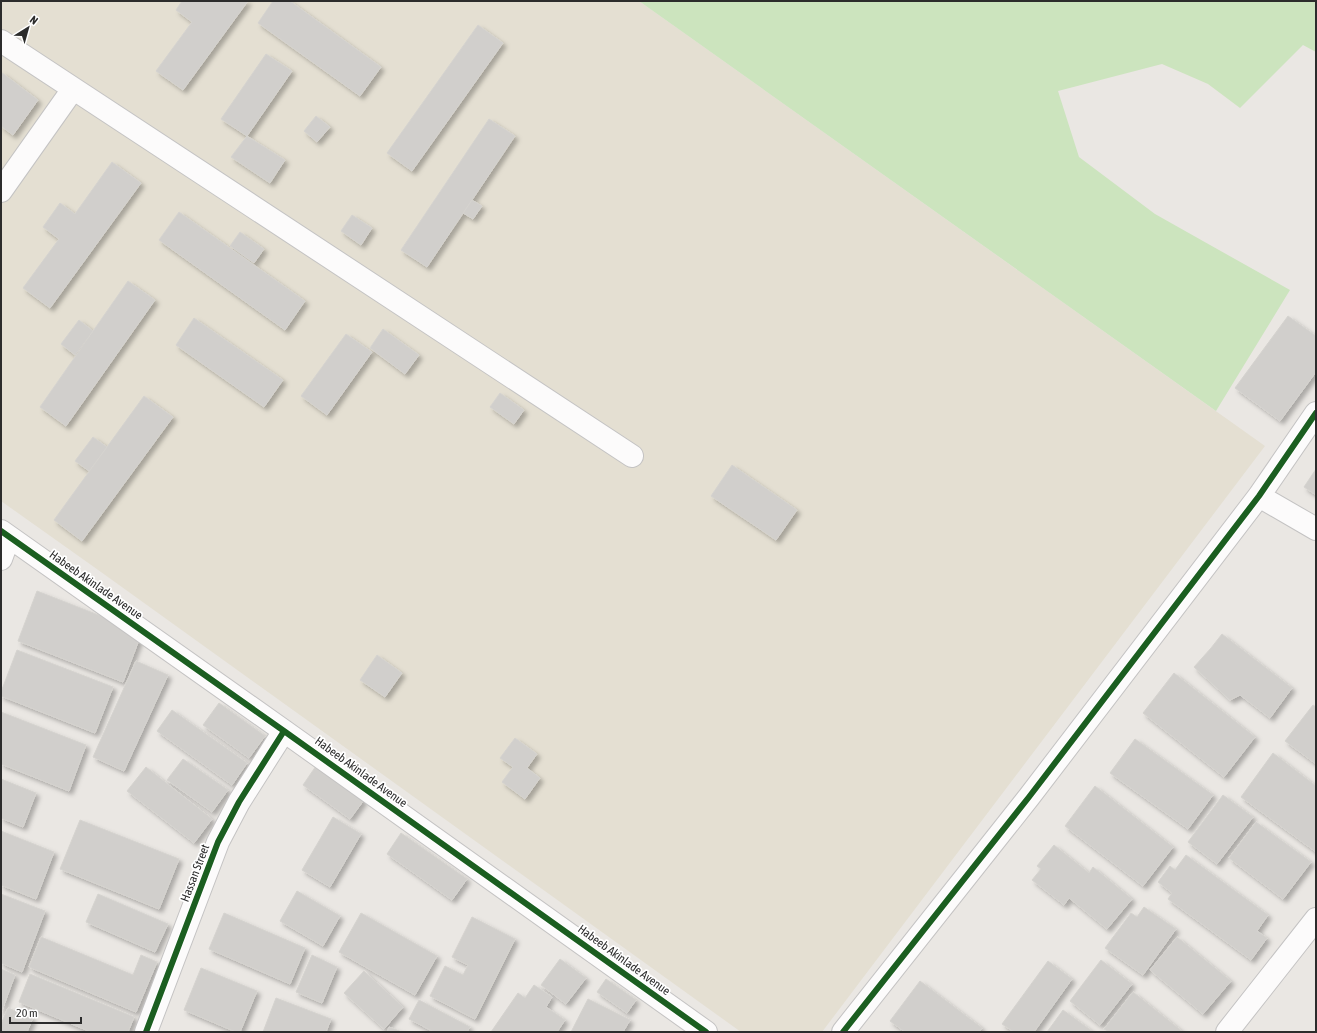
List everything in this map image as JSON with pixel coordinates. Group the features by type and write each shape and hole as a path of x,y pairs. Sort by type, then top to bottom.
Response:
{"street":[{"path":"1,40 73,89 632,456"},
{"path":"1,191 73,89"},
{"path":"843,1032 1030,797 1259,496 1316,413"},
{"path":"1259,496 1316,529"},
{"path":"1,559 5,534"},
{"name":"Habeeb Akinlade Avenue","path":"5,534 706,1032"},
{"name":"Hassan Street","path":"146,1032 218,842 239,802 284,731"},
{"path":"1227,1032 1316,919"}],"shaded area":[{"path":"1,1 639,1 1265,446 822,1032 741,1032 1,501"}],"green space":[{"path":"639,1 1316,1 1316,52 1303,45 1240,108 1208,84 1162,64 1058,91 1079,157 1155,214 1290,290 1216,411"}],"building":[{"path":"182,1 248,1 183,90 156,71 192,22 176,10"},
{"path":"273,1 290,1 381,67 360,96 258,23"},
{"path":"478,25 503,43 412,171 387,153"},
{"path":"266,54 292,71 247,136 221,119"},
{"path":"1,72 38,100 13,135 1,126"},
{"path":"316,116 330,127 317,142 304,131"},
{"path":"489,119 515,136 427,267 401,250"},
{"path":"247,136 285,160 270,183 231,157"},
{"path":"112,162 141,183 50,308 23,288 59,239 43,227 60,203 75,214"},
{"path":"472,200 482,206 473,219 463,213"},
{"path":"179,212 305,301 285,330 159,240"},
{"path":"352,215 372,228 361,245 341,231"},
{"path":"240,232 264,249 254,263 230,246"},
{"path":"128,281 155,300 66,426 40,407"},
{"path":"1288,316 1316,336 1316,372 1280,421 1235,388"},
{"path":"194,318 283,380 264,407 176,345"},
{"path":"79,320 93,331 75,355 61,344"},
{"path":"383,329 419,355 405,374 370,348"},
{"path":"346,334 372,352 327,415 301,396"},
{"path":"500,393 524,410 514,424 490,407"},
{"path":"144,396 173,417 82,541 54,520"},
{"path":"93,437 107,447 89,471 75,461"},
{"path":"732,465 797,510 776,540 711,496"},
{"path":"1316,469 1316,495 1304,487"},
{"path":"37,591 142,632 123,682 18,641"},
{"path":"1222,634 1292,688 1270,718 1240,695 1230,700 1194,667"},
{"path":"17,650 113,687 95,733 1,696 1,692"},
{"path":"377,655 402,673 385,697 360,680"},
{"path":"136,661 168,675 124,771 93,757"},
{"path":"1174,673 1255,737 1224,777 1143,713"},
{"path":"219,703 265,736 249,758 203,725"},
{"path":"1313,705 1316,707 1316,764 1285,741"},
{"path":"172,710 247,763 232,785 157,731"},
{"path":"1,712 86,745 69,791 1,764"},
{"path":"515,738 537,754 527,768 540,778 525,799 502,782 513,767 500,758"},
{"path":"1135,739 1213,795 1188,829 1110,773"},
{"path":"1273,753 1316,786 1316,852 1241,797"},
{"path":"183,759 228,790 212,812 167,780"},
{"path":"316,766 364,800 350,819 303,785"},
{"path":"146,767 212,819 194,843 127,791"},
{"path":"1,779 36,793 23,827 1,818"},
{"path":"1095,786 1173,847 1143,886 1065,826"},
{"path":"1223,795 1253,817 1217,864 1188,842"},
{"path":"333,817 361,834 330,887 302,870"},
{"path":"80,820 179,859 159,909 60,869"},
{"path":"1256,822 1311,862 1283,899 1229,858"},
{"path":"1,831 54,852 36,899 1,885"},
{"path":"401,833 467,879 452,900 387,854"},
{"path":"1054,845 1089,873 1093,867 1132,899 1107,929 1069,898 1064,905 1032,880 1041,869 1037,866"},
{"path":"1186,855 1268,915 1257,931 1267,938 1251,960 1168,899 1172,893 1158,882 1170,866 1175,870"},
{"path":"297,891 340,916 323,946 280,921"},
{"path":"1,894 45,911 22,972 1,963"},
{"path":"98,894 168,924 155,952 86,922"},
{"path":"1144,907 1176,929 1143,975 1105,948 1131,913 1137,917"},
{"path":"224,913 305,948 290,984 209,949"},
{"path":"361,913 437,956 415,995 339,952"},
{"path":"472,917 515,939 475,1019 430,996 445,966 463,975 468,965 452,957"},
{"path":"41,937 133,975 141,955 157,962 136,1012 29,967"},
{"path":"1177,937 1231,981 1203,1014 1150,970"},
{"path":"312,955 337,967 322,1003 296,992"},
{"path":"560,959 586,978 566,1004 541,985"},
{"path":"1101,960 1132,984 1100,1025 1070,1001"},
{"path":"1048,961 1072,979 1034,1032 1014,1032 1002,1024"},
{"path":"201,968 257,991 240,1032 236,1032 184,1010"},
{"path":"1,969 15,975 1,1013"},
{"path":"364,971 403,1007 384,1029 344,993"},
{"path":"30,974 134,1017 128,1032 91,1032 19,1002"},
{"path":"606,979 636,1000 627,1013 597,992"},
{"path":"920,981 982,1028 979,1032 905,1032 890,1021"},
{"path":"534,985 552,997 546,1007 565,1020 557,1032 491,1032 518,993 525,998"},
{"path":"1133,992 1183,1032 1109,1032 1104,1029"},
{"path":"276,998 331,1019 326,1032 263,1032"},
{"path":"588,999 630,1020 623,1032 571,1032"},
{"path":"419,1000 470,1027 467,1032 434,1032 409,1019"},
{"path":"8,1008 33,1018 27,1032 1,1032 1,1024"},
{"path":"1063,1010 1092,1031 1047,1032"},
{"path":"389,1027 402,1032 387,1032"}],"cycle path":[{"path":"843,1032 1029,797 1259,496 1316,413"},
{"path":"1,531 706,1032"},
{"path":"146,1032 218,842 239,802 284,731"}]}
